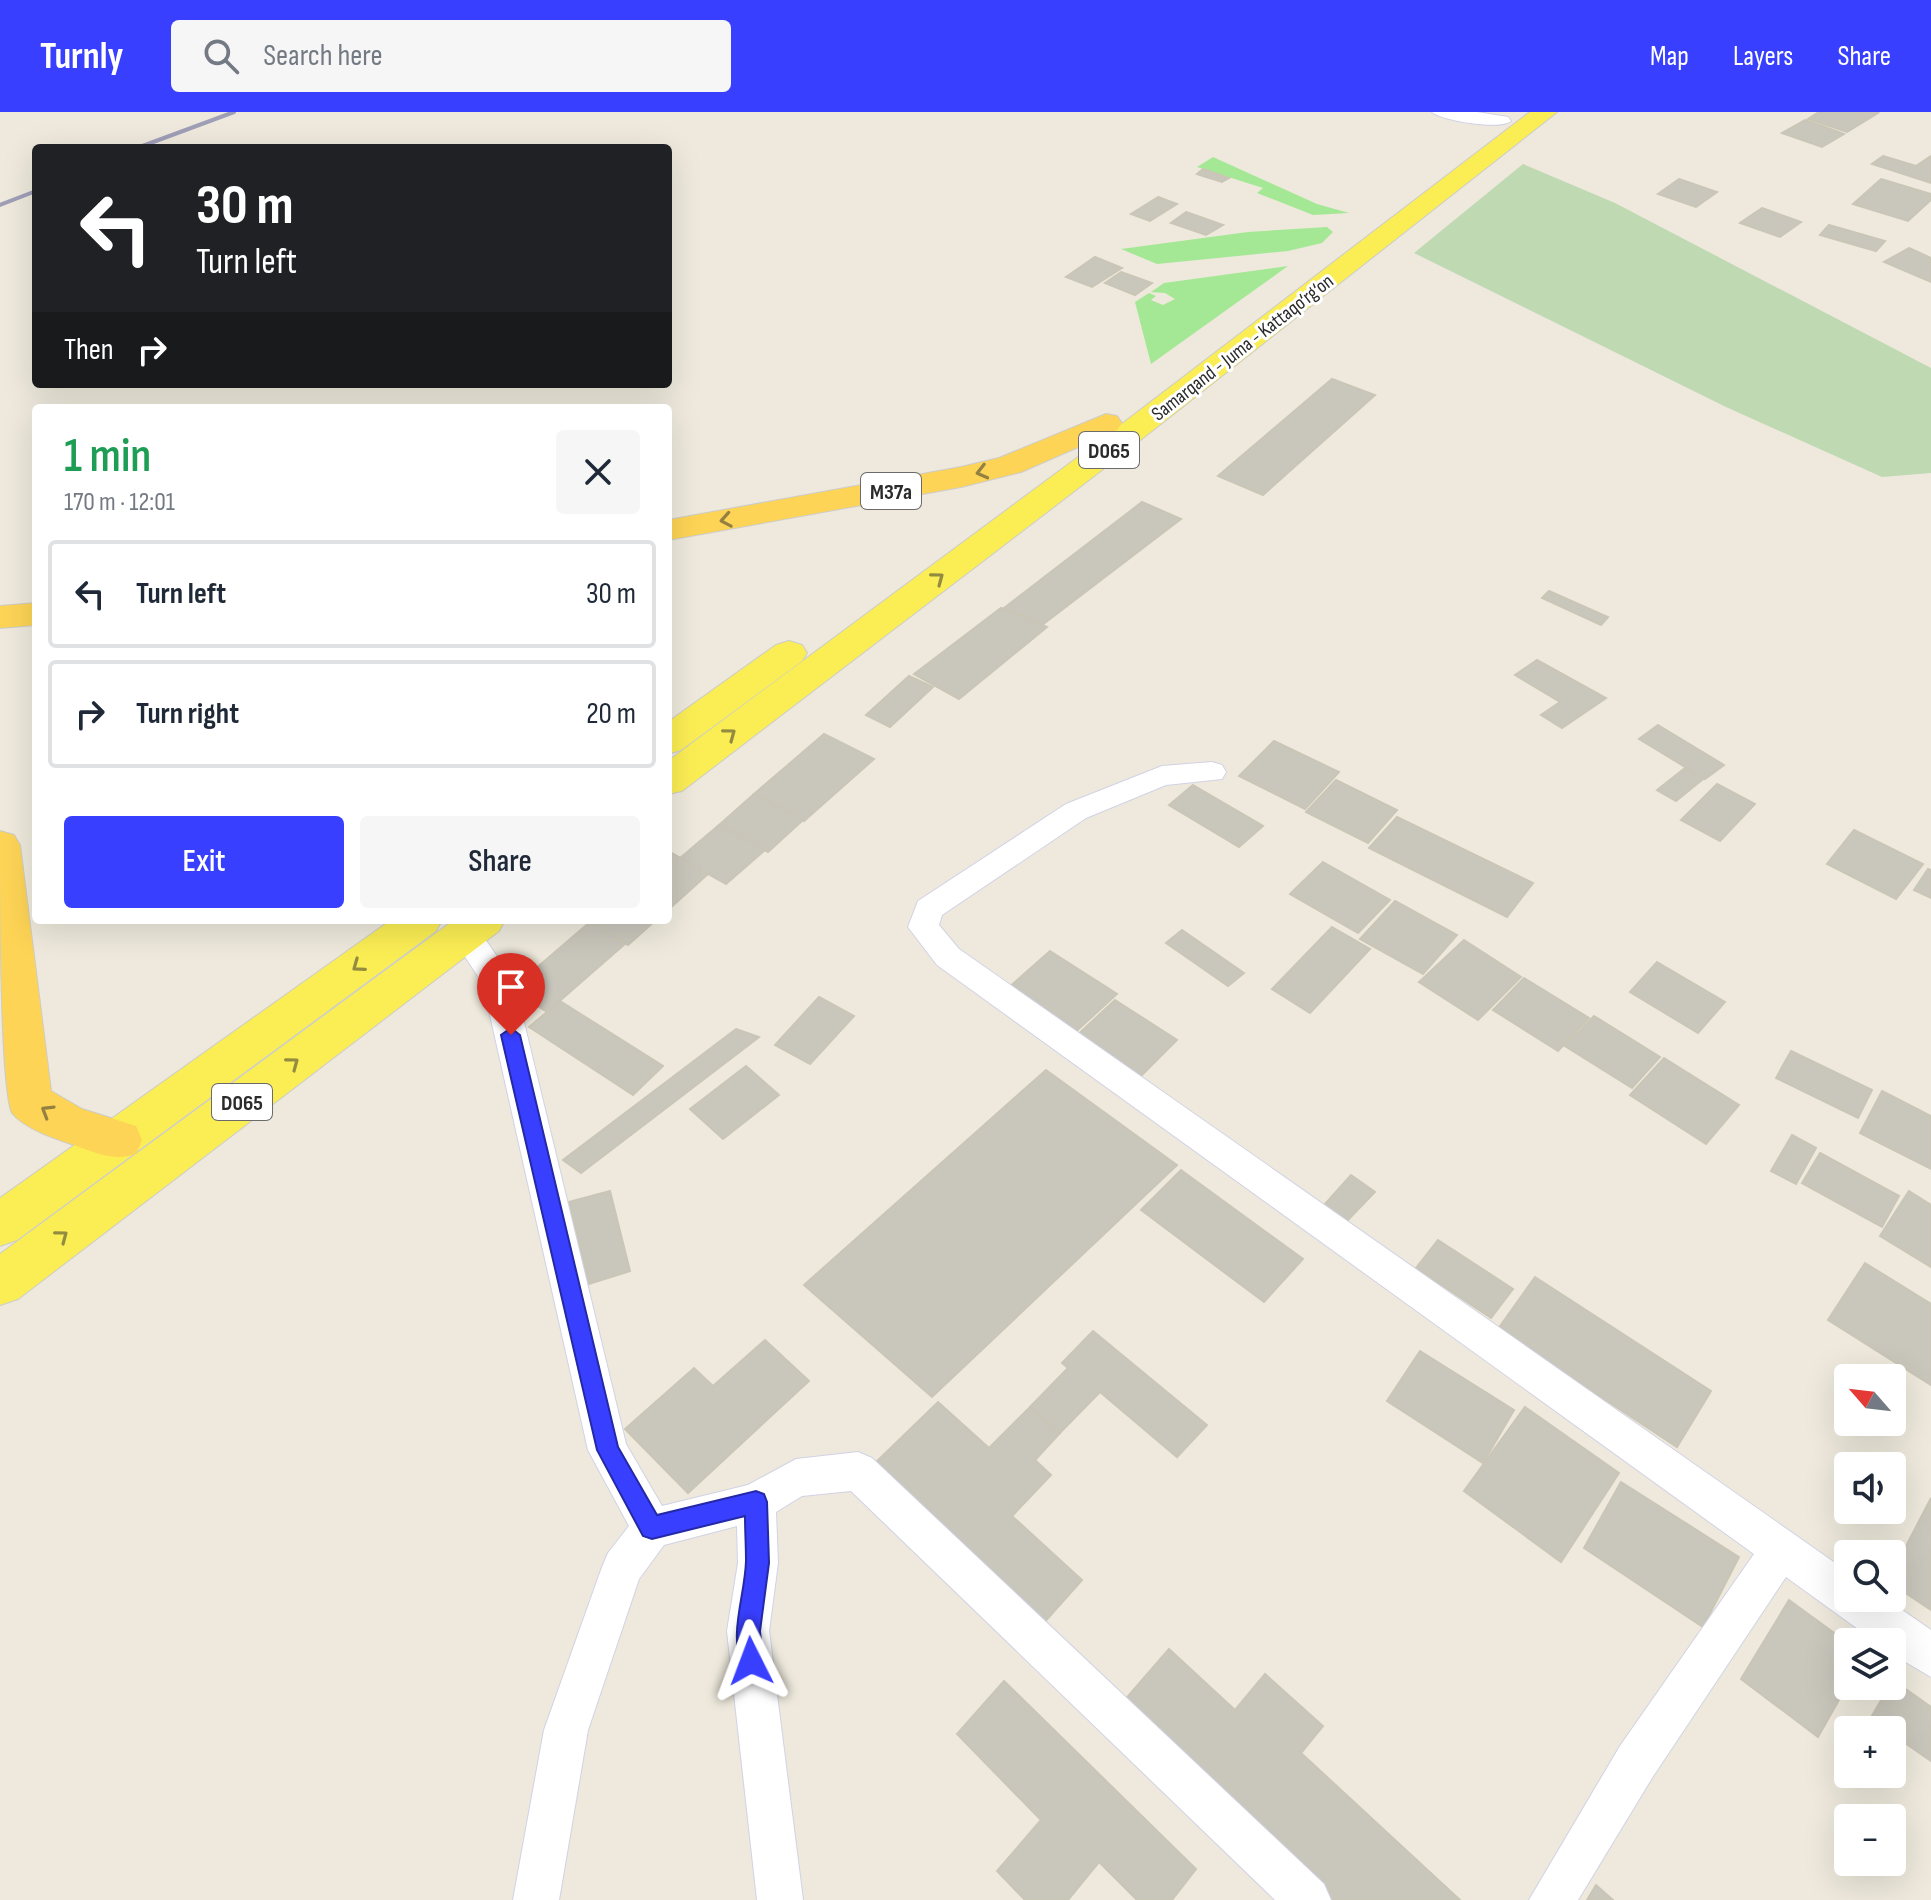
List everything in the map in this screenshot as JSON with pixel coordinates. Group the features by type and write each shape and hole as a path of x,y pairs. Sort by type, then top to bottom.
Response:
{"highway":[{"name":"M37a","path":"672,529 961,477 1010,465 1106,423"},
{"path":"0,617 32,614"},
{"path":"0,845 29,1101 68,1124 119,1140"}],"main road":[{"name":"Samarqand - Juma - Kattaqo‘rg‘on","path":"672,778 1129,435 1545,112"},
{"name":"Samarqand - Juma - Kattaqo‘rg‘on","path":"672,738 1106,423 1507,116"},
{"name":"D065","path":"0,1225 416,924"},
{"name":"D065","path":"0,1283 474,927"}],"street":[{"path":"1441,112 1507,116"},
{"path":"1212,772 1162,776 1076,811 929,909 923,927 948,957 1931,1656"},
{"path":"474,927 498,981 608,1450 652,1528"},
{"path":"536,1900 566,1730 622,1567 652,1528 756,1502 796,1478 858,1471 1308,1900"},
{"path":"756,1502 758,1563 748,1631 780,1900"},
{"path":"1552,1900 1636,1762 1780,1551"}],"green space":[{"path":"1213,157 1317,204 1349,213 1313,215 1257,193 1263,188 1197,167"},
{"path":"1523,164 1615,203 1931,368 1931,473 1882,477 1726,407 1414,253"},
{"path":"1327,227 1333,232 1322,243 1288,251 1157,264 1121,249 1248,232"},
{"path":"1288,266 1151,364 1135,302 1149,293 1156,296 1151,300 1163,305 1175,299 1165,293 1151,292 1164,283"}],"building":[{"path":"1819,112 1878,113 1847,132 1808,119"},
{"path":"1805,120 1844,134 1822,147 1782,133"},
{"path":"1883,156 1916,166 1931,156 1931,183 1872,164"},
{"path":"1203,169 1229,178 1222,182 1197,174"},
{"path":"1679,179 1717,192 1696,207 1658,194"},
{"path":"1881,179 1931,194 1931,200 1908,221 1853,204"},
{"path":"1158,197 1177,204 1150,221 1131,214"},
{"path":"1762,208 1801,222 1780,237 1740,223"},
{"path":"1186,212 1223,225 1206,235 1171,223"},
{"path":"1829,225 1885,241 1876,251 1820,235"},
{"path":"1909,248 1931,258 1931,282 1884,262"},
{"path":"1095,257 1122,268 1092,287 1066,277"},
{"path":"1121,272 1152,283 1135,295 1105,283"},
{"path":"1332,379 1375,395 1263,495 1218,476"},
{"path":"1142,502 1181,519 1042,625 1004,608"},
{"path":"1549,591 1608,617 1601,625 1542,598"},
{"path":"1001,608 1047,627 959,699 914,674"},
{"path":"1537,660 1606,698 1562,728 1541,715 1560,702 1515,675"},
{"path":"909,676 933,687 890,727 866,715"},
{"path":"1658,725 1724,765 1705,779 1639,739"},
{"path":"824,734 874,759 804,821 754,794"},
{"path":"1274,741 1339,772 1305,809 1239,776"},
{"path":"1685,768 1703,779 1676,801 1657,790"},
{"path":"1336,780 1397,810 1368,843 1306,812"},
{"path":"1717,784 1755,804 1720,841 1681,820"},
{"path":"1193,785 1263,826 1239,847 1169,805"},
{"path":"754,794 803,820 768,852 719,825"},
{"path":"1397,817 1533,883 1507,917 1369,848"},
{"path":"719,825 765,850 726,884 680,858"},
{"path":"1854,830 1923,864 1896,899 1827,864"},
{"path":"672,853 708,874 672,906"},
{"path":"1323,862 1390,900 1358,933 1290,894"},
{"path":"1928,869 1931,870 1931,898 1914,890"},
{"path":"1395,901 1457,935 1423,974 1360,939"},
{"path":"588,924 593,924 625,944 547,1012 512,989"},
{"path":"593,924 652,924 628,945"},
{"path":"1332,927 1370,949 1310,1013 1272,989"},
{"path":"1182,930 1244,973 1228,986 1166,943"},
{"path":"1464,940 1521,977 1478,1020 1419,982"},
{"path":"1050,951 1117,994 1072,1035 1006,990"},
{"path":"1657,962 1725,1002 1698,1033 1630,992"},
{"path":"1524,978 1589,1018 1558,1051 1493,1010"},
{"path":"819,997 854,1016 810,1064 775,1045"},
{"path":"1115,1000 1177,1040 1135,1082 1072,1040"},
{"path":"560,1001 663,1066 633,1095 529,1027"},
{"path":"1594,1016 1660,1057 1632,1088 1565,1046"},
{"path":"736,1029 759,1037 581,1173 563,1160"},
{"path":"1791,1051 1872,1090 1858,1118 1776,1078"},
{"path":"1664,1058 1739,1105 1706,1144 1630,1095"},
{"path":"746,1066 779,1095 723,1139 690,1109"},
{"path":"1046,1070 1177,1165 932,1397 804,1285"},
{"path":"1882,1091 1931,1116 1931,1169 1860,1133"},
{"path":"1792,1135 1816,1148 1796,1184 1771,1171"},
{"path":"1820,1153 1899,1196 1882,1227 1802,1183"},
{"path":"1181,1170 1303,1259 1264,1302 1141,1210"},
{"path":"1351,1175 1375,1192 1347,1221 1324,1205"},
{"path":"610,1191 630,1271 589,1284 569,1202"},
{"path":"1909,1191 1931,1205 1931,1267 1880,1236"},
{"path":"1438,1240 1513,1289 1491,1318 1416,1268"},
{"path":"1865,1263 1931,1304 1931,1385 1906,1369 1906,1364 1898,1364 1828,1320"},
{"path":"1535,1277 1711,1391 1677,1447 1498,1329"},
{"path":"1093,1331 1207,1425 1177,1457 1100,1392 1060,1433 1030,1407 1068,1368 1062,1363"},
{"path":"765,1340 809,1381 688,1493 625,1429 694,1368 713,1386"},
{"path":"1420,1351 1514,1410 1483,1463 1387,1401"},
{"path":"938,1402 989,1448 1030,1407 1060,1433 1035,1460 1051,1475 1012,1516 1082,1580 1041,1626 871,1467"},
{"path":"1525,1407 1619,1473 1561,1562 1464,1491"},
{"path":"1621,1482 1739,1557 1703,1627 1584,1548"},
{"path":"1931,1498 1931,1610 1906,1593 1906,1546"},
{"path":"1789,1600 1834,1633 1834,1700 1839,1700 1818,1737 1741,1679"},
{"path":"1169,1649 1235,1710 1265,1674 1323,1726 1301,1753 1460,1900 1328,1900 1123,1702"},
{"path":"1004,1681 1196,1869 1172,1900 1137,1900 1099,1862 1068,1900 1025,1900 997,1871 1041,1820 957,1734"},
{"path":"1906,1689 1931,1707 1931,1761 1906,1744 1906,1716 1872,1716 1881,1700 1906,1700"},
{"path":"1596,1885 1613,1900 1587,1900"}],"railway":[{"path":"148,144 234,112"},
{"path":"0,205 32,193"}],"route":[{"path":"511,1035 608,1450 652,1528 756,1502 758,1563 748,1631 751,1661"}]}
